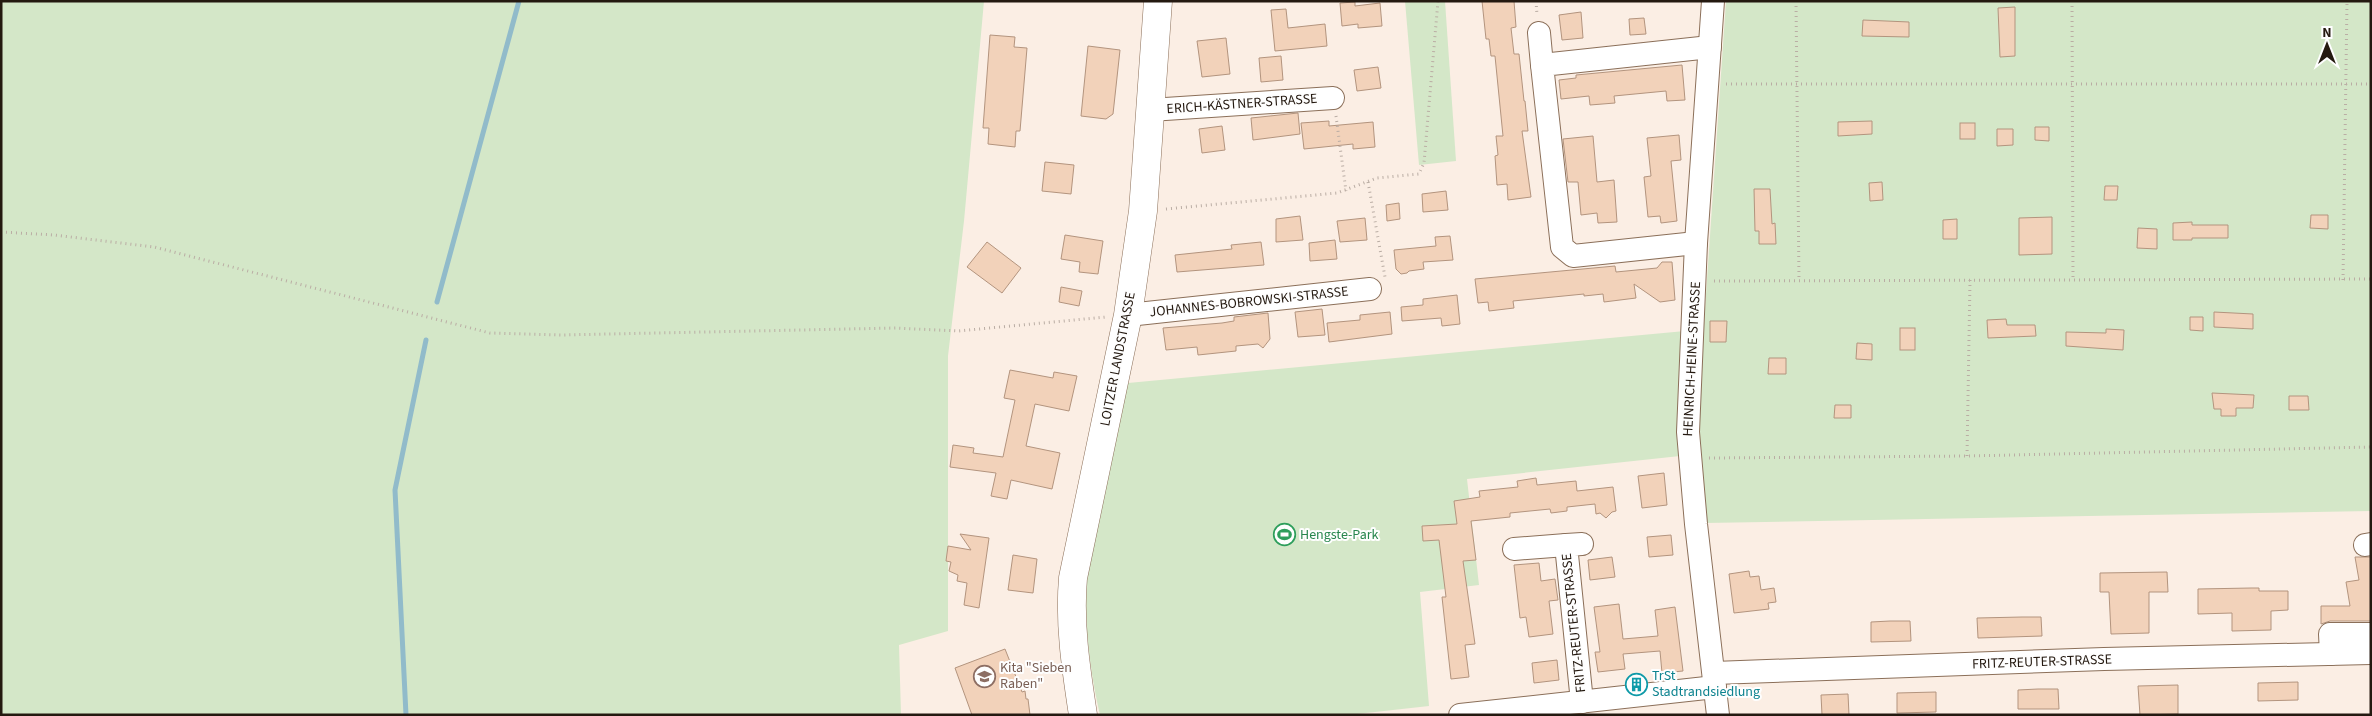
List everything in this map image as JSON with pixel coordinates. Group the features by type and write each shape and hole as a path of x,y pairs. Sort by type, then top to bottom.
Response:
{"main road":[{"name":"LOITZER LANDSTRASSE","path":"1083,715 1076,670 1073,627 1073,578 1128,315 1142,211 1158,1"}],"street":[{"name":"HEINRICH-HEINE-STRASSE","path":"1713,1 1696,243 1696,282 1688,432 1689,459 1718,715"},
{"path":"1539,33 1562,246 1573,256 1696,243"},
{"path":"1542,65 1710,47"},
{"name":"ERICH-KÄSTNER-STRASSE","path":"1150,110 1333,98"},
{"name":"JOHANNES-BOBROWSKI-STRASSE","path":"1128,315 1370,289"},
{"name":"FRITZ-REUTER-STRASSE","path":"1514,549 1574,545 1582,702"},
{"path":"2331,654 2330,634 2371,634"},
{"name":"FRITZ-REUTER-STRASSE","path":"1460,715 1582,702 1714,680 2104,660 2371,653"}],"path":[{"path":"1142,211 1337,194 1377,178 1420,174 1424,163 1438,1"},
{"path":"1796,1 1798,281"},
{"path":"2072,1 2072,280"},
{"path":"2343,280 2347,1"},
{"path":"1708,83 2371,84"},
{"path":"1333,98 1346,191"},
{"path":"1368,182 1386,282 1370,289"},
{"path":"1,232 154,247 490,333 562,335 896,328 958,331 1128,315"},
{"path":"1696,282 2371,279"},
{"path":"1967,456 1970,280"},
{"path":"1689,459 1967,456 2371,447"}],"green space":[{"path":"1,1 984,1 964,221 948,356 948,631 899,645 901,715 1,715"},
{"path":"1405,1 1445,1 1456,161 1419,165"},
{"path":"1726,1 2371,1 2371,511 1705,523 1700,455 1699,397"},
{"name":"Hengste-Park","path":"1685,331 1680,456 1467,479 1479,585 1420,592 1429,706 1348,715 1100,715 1088,639 1087,582 1092,540 1128,383"}],"building":[{"path":"1482,1 1514,1 1516,27 1511,28 1514,54 1519,54 1525,101 1528,131 1522,131 1531,197 1508,200 1507,184 1497,185 1495,156 1498,155 1496,136 1503,136 1495,56 1491,56 1489,39 1486,39"},
{"path":"1355,2 1355,6 1380,3 1382,26 1358,28 1358,24 1342,26 1340,3"},
{"path":"2015,7 2015,56 2000,57 1998,8"},
{"path":"1286,9 1288,28 1325,24 1327,46 1275,51 1271,10"},
{"path":"1581,12 1583,38 1562,40 1559,15"},
{"path":"1644,18 1646,34 1630,35 1629,19"},
{"path":"1863,20 1909,22 1909,37 1862,36"},
{"path":"990,35 1015,37 1014,47 1027,48 1020,131 1016,131 1015,147 988,144 989,128 983,128"},
{"path":"1226,38 1230,74 1202,77 1197,41"},
{"path":"1088,46 1120,50 1113,114 1106,119 1081,116"},
{"path":"1281,56 1283,80 1261,82 1259,58"},
{"path":"1682,65 1685,100 1667,101 1666,91 1614,96 1615,103 1590,105 1589,96 1561,99 1559,80 1576,78 1576,75"},
{"path":"1378,67 1381,88 1357,91 1354,70"},
{"path":"1298,113 1300,134 1253,140 1251,118"},
{"path":"1329,121 1329,126 1373,122 1375,147 1353,149 1353,144 1304,149 1301,123"},
{"path":"1872,121 1872,134 1838,136 1838,122"},
{"path":"1960,123 1975,123 1975,139 1960,139"},
{"path":"1222,126 1225,150 1202,153 1199,129"},
{"path":"2035,127 2049,127 2049,141 2035,140"},
{"path":"1997,129 2013,129 2013,145 1997,146"},
{"path":"1679,135 1681,160 1671,161 1677,221 1661,223 1660,216 1648,217 1644,177 1651,176 1647,138"},
{"path":"1593,136 1597,182 1614,180 1617,222 1598,223 1597,213 1581,215 1578,182 1568,182 1563,139"},
{"path":"1045,162 1074,165 1071,194 1042,191"},
{"path":"1882,182 1883,200 1870,201 1869,183"},
{"path":"2105,186 2118,186 2117,200 2104,200"},
{"path":"1754,189 1770,189 1772,224 1775,223 1776,244 1759,244 1759,231 1755,231"},
{"path":"1446,191 1448,210 1423,212 1422,194"},
{"path":"1399,203 1400,219 1387,221 1386,205"},
{"path":"2311,215 2328,215 2328,229 2310,228"},
{"path":"1300,216 1303,240 1276,242 1276,219"},
{"path":"2052,217 2052,254 2019,255 2019,218"},
{"path":"1365,218 1367,240 1340,242 1337,221"},
{"path":"1957,219 1957,239 1943,239 1943,220"},
{"path":"2192,222 2192,225 2228,225 2228,238 2173,240 2173,223"},
{"path":"2138,228 2157,229 2157,249 2137,248"},
{"path":"1065,235 1103,241 1098,274 1079,272 1080,262 1061,259"},
{"path":"1450,236 1453,260 1423,262 1424,269 1401,274 1396,269 1394,250 1436,246 1435,237"},
{"path":"1335,240 1337,259 1310,261 1309,243"},
{"path":"987,242 1021,268 1002,293 967,267"},
{"path":"1261,242 1264,265 1177,272 1175,255 1232,249 1231,245"},
{"path":"1662,262 1672,262 1675,300 1660,302 1634,284 1636,298 1604,302 1603,294 1584,296 1584,294 1513,301 1514,308 1489,311 1488,302 1478,303 1475,279 1615,266 1616,272 1657,268"},
{"path":"1061,287 1082,291 1079,306 1059,302"},
{"path":"1457,295 1460,324 1442,326 1441,318 1402,321 1401,307 1423,305 1423,299"},
{"path":"1322,309 1325,335 1298,337 1295,312"},
{"path":"1390,312 1392,334 1329,342 1327,323 1360,320 1360,315"},
{"path":"2214,312 2253,314 2253,329 2214,327"},
{"path":"1268,313 1270,339 1263,348 1258,344 1236,346 1236,351 1198,355 1197,347 1166,350 1163,328 1222,323 1234,321 1234,317"},
{"path":"2190,317 2203,317 2203,331 2190,330"},
{"path":"2006,319 2007,325 2035,325 2036,336 1988,338 1987,320"},
{"path":"1710,321 1727,321 1726,342 1710,342"},
{"path":"1900,328 1915,328 1915,350 1900,350"},
{"path":"2106,329 2124,330 2123,350 2066,346 2066,332 2106,333"},
{"path":"1857,343 1872,344 1872,360 1856,359"},
{"path":"1769,358 1786,358 1786,374 1768,374"},
{"path":"1010,370 1053,378 1054,372 1077,376 1069,411 1035,404 1026,446 1060,453 1052,489 1011,480 1007,499 991,496 996,473 950,467 953,445 974,448 973,453 1003,457 1015,400 1004,398"},
{"path":"2212,393 2254,395 2253,408 2236,408 2236,416 2221,416 2221,409 2214,409"},
{"path":"2289,396 2308,396 2309,410 2289,410"},
{"path":"1835,405 1851,405 1851,418 1834,418"},
{"path":"1664,473 1667,505 1642,508 1638,476"},
{"path":"1536,478 1537,485 1576,481 1577,491 1613,487 1616,511 1606,518 1600,513 1596,514 1595,504 1567,507 1567,511 1551,513 1550,509 1510,513 1510,517 1471,521 1476,560 1463,561 1475,644 1465,645 1469,677 1451,679 1442,597 1446,597 1439,540 1423,541 1422,526 1457,524 1454,501 1480,497 1479,491 1518,487 1517,481"},
{"path":"960,534 989,538 979,608 964,605 967,583 957,581 958,575 949,571 951,562 946,561 948,546 971,550"},
{"path":"1671,535 1673,555 1649,557 1647,537"},
{"path":"1013,555 1037,559 1033,593 1008,590"},
{"path":"1612,557 1615,577 1590,580 1588,560"},
{"path":"2355,557 2371,557 2371,621 2330,621 2321,624 2321,606 2350,606 2346,582 2359,580"},
{"path":"1539,563 1541,581 1555,579 1558,600 1549,601 1553,634 1529,637 1526,617 1520,618 1514,565"},
{"path":"1749,571 1750,577 1759,576 1761,590 1774,588 1776,602 1768,603 1769,609 1734,613 1729,574"},
{"path":"2167,572 2168,592 2149,592 2149,633 2111,634 2109,592 2100,592 2100,573"},
{"path":"2259,588 2259,591 2288,591 2288,610 2271,611 2271,630 2232,631 2232,613 2198,614 2198,589"},
{"path":"1619,604 1623,639 1658,636 1655,610 1675,607 1683,671 1662,673 1660,651 1623,654 1625,669 1598,672 1595,652 1600,652 1594,607"},
{"path":"2041,617 2042,636 1978,638 1977,618"},
{"path":"1910,621 1911,641 1871,642 1871,622"},
{"path":"1005,649 1022,692 1025,691 1030,715 972,715 955,668"},
{"path":"1557,660 1559,680 1534,683 1532,663"},
{"path":"2298,682 2298,700 2258,701 2258,683"},
{"path":"2178,685 2178,714 2140,715 2138,686"},
{"path":"2058,689 2059,709 2018,709 2018,690"},
{"path":"1936,692 1936,712 1897,713 1897,693"},
{"path":"1848,694 1849,715 1822,715 1821,695"}],"waterway":[{"path":"437,302 519,1"},
{"path":"406,715 395,490 426,340"}],"place":[{"name":"Hengste-Park","path":"1284,535"},
{"name":"Kita \"Sieben Raben\"","path":"984,676"},
{"name":"TrSt Stadtrandsiedlung","path":"1636,684"}]}
